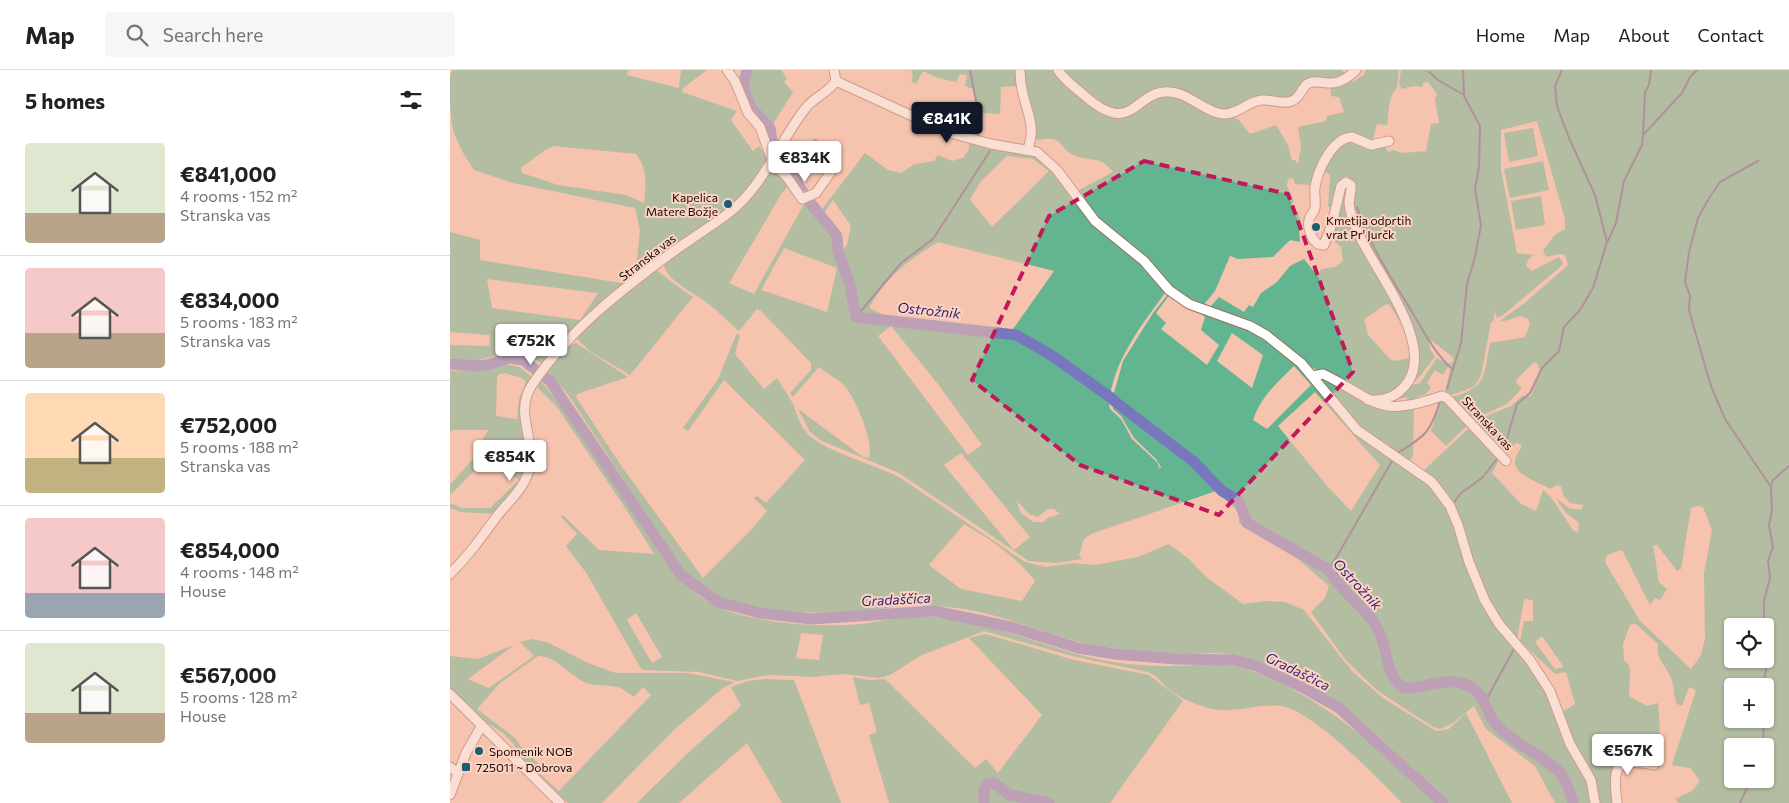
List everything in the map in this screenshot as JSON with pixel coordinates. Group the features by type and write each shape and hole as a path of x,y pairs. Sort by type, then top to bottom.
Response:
{"street":[{"path":"727,70 735,82 748,113 760,127 775,154 774,163 788,177 802,199 816,193 835,166"},
{"path":"834,70 836,81 947,132 991,144 1028,149 1046,159 1069,185 1095,221 1144,261 1169,290 1190,304 1250,326 1266,335 1301,363 1357,430 1432,482 1450,506 1484,601 1499,624 1530,660 1550,691 1570,744 1591,780 1595,803"},
{"path":"1020,70 1023,94 1030,114 1032,128 1032,138 1028,149"},
{"path":"1058,70 1097,107 1108,113 1119,114 1129,111 1153,95 1170,92 1212,111 1224,114 1233,112 1252,102 1262,100 1290,102 1298,98 1307,84 1339,82 1356,70"},
{"name":"Stranska vas","path":"450,574 472,553 522,486 527,476 532,450 524,419 524,403 532,385 549,362 584,325 610,302 672,252 730,212 750,191 806,107 832,87 836,81"},
{"path":"1368,400 1382,400 1396,394 1406,386 1413,375 1415,358 1408,327 1369,256 1355,226 1350,209 1351,185 1346,182 1341,186 1332,224 1324,245 1318,244 1312,237 1309,218 1315,208 1316,186 1320,170 1329,154 1341,142 1352,137 1370,146 1389,141"},
{"name":"Stranska vas","path":"1313,376 1323,374 1379,405 1413,406 1442,396 1506,461"},
{"path":"450,694 560,803"},
{"path":"450,795 458,773 482,725"},
{"path":"1616,803 1616,771 1619,766 1630,761 1654,765"},
{"path":"450,767 458,773"}],"highlighted area":[{"path":"1144,161 1288,194 1353,372 1219,515 1080,465 972,380 1049,216"}],"green space":[{"path":"453,70 628,70 627,75 679,88 681,70 707,70 683,88 682,92 737,111 731,120 753,151 759,146 768,159 742,196 732,206 728,202 725,204 728,209 691,235 543,364 526,354 510,352 475,361 460,362 450,357 450,345 489,346 490,335 450,332 450,232 480,240 480,260 621,283 636,269 640,230 635,208 513,183 474,170 462,151 453,131 450,107 450,75","holes":["553,146 636,154 643,166 646,184 644,203 626,195 558,185 522,173 521,168","487,279 598,293 580,320 492,308"]},
{"path":"743,70 781,70 787,78 784,82 793,92 773,124 775,147 773,150 754,122 744,101 741,91"},
{"path":"911,70 1342,70 1346,75 1340,80 1317,78 1291,100 1273,97 1222,116 1238,119 1250,134 1276,125 1288,145 1292,160 1295,160 1298,164 1301,147 1298,127 1326,121 1327,116 1344,112 1339,97 1331,96 1330,86 1348,78 1352,82 1364,75 1366,70 1399,70 1397,88 1390,100 1387,125 1377,124 1372,143 1348,134 1312,185 1295,184 1293,178 1288,179 1287,186 1294,202 1291,204 1295,212 1298,211 1302,228 1299,229 1300,242 1290,240 1273,257 1238,259 1230,256 1215,291 1202,307 1181,296 1105,229 1077,191 1113,172 1098,160 1072,155 1054,139 1038,140 1032,135 1019,86 1001,87 1000,114 979,113 973,89 965,86 967,75 960,74 956,82 938,78 923,71 916,84 911,81 913,75"},
{"path":"1401,70 1789,70 1789,803 1679,803 1675,799 1692,791 1700,781 1690,768 1672,765 1696,690 1689,687 1682,706 1677,704 1672,681 1660,659 1658,644 1636,624 1630,625 1623,644 1624,660 1629,665 1630,672 1629,696 1647,706 1658,703 1660,726 1658,747 1653,761 1618,764 1615,803 1598,803 1559,714 1575,704 1566,672 1555,674 1520,641 1524,621 1533,621 1533,600 1524,599 1517,640 1515,640 1487,602 1459,522 1422,472 1472,425 1499,460 1492,473 1521,504 1536,511 1543,490 1551,497 1573,530 1578,533 1579,523 1565,512 1556,498 1569,508 1581,510 1583,505 1570,503 1563,495 1561,486 1557,485 1550,489 1528,478 1516,466 1516,456 1522,445 1516,443 1512,448 1502,445 1495,435 1488,440 1474,421 1511,406 1522,396 1531,396 1540,372 1538,364 1534,362 1517,379 1516,383 1522,388 1507,404 1474,419 1470,419 1449,398 1470,390 1481,380 1490,343 1525,337 1530,324 1528,319 1521,316 1501,322 1501,320 1526,302 1568,265 1565,255 1559,254 1546,257 1543,250 1555,235 1565,229 1565,219 1537,121 1501,130 1501,170 1517,253 1534,255 1528,260 1526,266 1532,271 1559,257 1563,263 1502,316 1497,318 1494,311 1494,320 1491,322 1481,376 1473,387 1447,395 1445,392 1451,366 1449,365 1443,375 1435,370 1427,383 1431,387 1426,394 1417,397 1414,404 1408,405 1407,397 1393,400 1393,406 1380,404 1408,386 1420,383 1437,358 1446,363 1452,363 1454,358 1432,341 1429,342 1430,349 1435,357 1416,381 1411,381 1417,374 1417,356 1403,321 1360,233 1353,210 1353,184 1347,176 1342,178 1333,207 1328,207 1330,175 1323,170 1332,154 1348,139 1385,146 1388,152 1393,150 1403,153 1426,151 1431,124 1439,123 1435,100 1437,94 1428,82 1423,83 1423,87 1413,86 1402,89 1399,84","holes":["1703,507 1712,530 1704,573 1705,639 1701,655 1691,669 1640,621 1605,562 1607,555 1622,550 1650,605 1655,598 1660,600 1667,589 1659,582 1653,545 1657,545 1677,571 1681,569 1691,508","1542,636 1563,666 1563,667 1555,669 1535,642"]},
{"path":"1533,128 1538,156 1509,162 1504,133"},
{"path":"814,138 818,140 814,151 821,157 831,145 835,146 809,172 801,183 810,195 804,196 776,161 778,154 784,161 804,160"},
{"path":"969,141 1030,151 1047,163 1089,216 1135,256 1167,290 1130,344 1116,373 1109,404 1110,409 1121,419 1132,439 1157,462 1160,469 1161,467 1156,459 1134,438 1121,416 1113,409 1112,400 1123,361 1153,313 1170,292 1252,329 1300,365 1342,417 1427,480 1448,507 1467,562 1517,648 1541,682 1585,774 1593,803 1555,803 1535,766 1486,729 1474,706 1453,723 1440,729 1433,727 1378,691 1344,658 1311,612 1325,598 1329,586 1299,560 1239,523 1239,512 1216,491 1091,534 1084,539 1079,556 1082,559 1056,563 1029,561 899,473 820,440 810,432 798,409 863,457 869,458 869,443 864,423 847,389 819,367 793,397 790,393 811,370 811,363 761,311 757,309 739,331 710,305 682,287 665,270 664,264 717,225 772,166 790,184 782,193 729,283 754,294 804,204 814,199 822,209 865,153 888,170 901,173 915,164 934,161 938,155 952,161 963,158 969,149","holes":["1007,156 1033,159 1049,171 992,227 970,200 980,182","833,200 851,226 847,245 843,249 840,248 839,233 824,213","938,242 1054,271 1011,332 893,319 869,308 883,287 899,270","784,248 837,268 827,312 761,290","1170,294 1205,317 1201,330 1219,345 1207,365 1161,329 1166,323 1156,313","891,326 938,384 982,445 968,455 878,336","1232,333 1263,355 1252,388 1217,361","1294,366 1311,385 1267,429 1253,420 1270,390","1315,392 1380,465 1351,511 1328,487 1278,426","961,453 1030,537 1014,550 944,465","1017,501 1029,514 1038,517 1048,509 1054,509 1060,514 1047,518 1044,522 1033,522 1020,512"]},
{"path":"1543,161 1549,190 1510,198 1504,169"},
{"path":"1348,185 1348,206 1406,325 1402,325 1389,304 1385,305 1364,319 1368,335 1390,359 1394,361 1410,358 1413,373 1395,392 1370,399 1304,363 1272,338 1210,307 1219,297 1244,312 1249,305 1253,307 1261,293 1277,282 1290,266 1304,259 1316,274 1319,274 1321,269 1335,267 1343,261 1341,247 1335,242 1334,226 1342,190"},
{"path":"1541,196 1545,225 1516,230 1511,201"},
{"path":"656,270 693,297 630,375 591,352 577,339 614,302"},
{"path":"737,333 740,336 735,354 764,389 777,378 793,404 802,426 813,439 836,451 899,477 1025,562 1046,567 1073,563 1094,565 1138,557 1169,544 1189,559 1205,576 1243,604 1266,601 1285,602 1304,610 1352,671 1383,698 1436,731 1449,729 1466,713 1512,803 1448,803 1375,732 1348,711 1320,691 1290,674 1259,662 1221,653 1165,653 1093,645 966,609 915,605 857,612 785,611 750,606 711,594 683,571 569,396 547,370 569,346 576,343 628,377 577,394 576,397 622,467 703,578 753,528 767,511 754,498 757,496 766,503 805,460 724,380 688,431 683,428 718,379","holes":["964,524 1011,556 1035,581 1022,601 961,589 929,565"]},
{"path":"504,364 519,367 533,378 525,392 521,412 527,448 526,469 515,489 495,514 461,512 450,508 450,503 462,508 490,508 519,480 487,458 450,495 450,485 472,460 488,430 453,430 450,432 450,371 484,370","holes":["505,373 522,378 526,382 519,399 517,419 496,416 497,378 499,374"]},
{"path":"1320,378 1363,399 1414,407 1413,456 1408,462 1364,434"},
{"path":"540,380 558,402 675,574 705,600 725,610 763,619 825,625 861,624 923,616 994,628 1078,655 1113,662 1149,666 1220,664 1239,667 1277,681 1327,710 1373,745 1438,803 1402,803 1378,778 1327,732 1294,710 1281,706 1262,706 1233,710 1205,707 1179,696 1148,672 1072,656 984,631 922,655 890,675 878,678 843,674 814,677 768,675 737,681 699,672 642,670 587,574 566,546 577,534 561,517 563,515 599,550 654,554 557,407 536,386","holes":["636,613 662,657 652,663 627,620","801,633 823,635 819,660 796,658"]},
{"path":"1441,399 1444,399 1470,423 1446,446 1431,431"},
{"path":"986,634 1074,660 1149,675 1183,701 1110,803 889,803 869,735 877,732 869,703 860,705 853,677 868,680 885,679 975,768 986,759 998,773 1042,715 969,638"},
{"path":"533,639 549,643 588,663 616,673 688,673 734,682 723,688 675,729 602,803 568,803 523,759 513,743 503,733 486,722 450,688 450,656 478,659 514,645 468,679 489,688 534,656 520,642","holes":["538,656 544,656 555,661 577,678 587,683 620,688 634,697 643,687 651,695 559,791 539,773 538,763 521,747 515,738 477,709 500,683"]},
{"path":"766,679 794,680 841,803 782,803 747,743 679,803 637,803 690,751 741,706 731,687 748,681"}],"waterway":[{"name":"Ostrožnik","path":"747,70 743,86 751,108 770,128 773,148 805,195"},
{"path":"970,70 981,127"},
{"path":"1447,389 1461,343 1467,284 1475,257 1481,225 1475,189 1479,167 1480,126 1464,96 1463,70"},
{"path":"1505,445 1517,404 1530,393 1542,368 1559,351 1564,327 1580,310 1593,288 1607,242 1595,195 1569,138 1557,106 1555,86 1562,70"},
{"path":"1643,134 1645,92 1649,85 1651,70"},
{"path":"1608,241 1616,223 1624,181 1642,145 1643,135 1682,93 1690,77 1697,70"},
{"path":"1429,72 1438,80 1464,95"},
{"path":"856,317 901,263 933,239 990,151"},
{"path":"1758,161 1720,182 1709,198 1698,218 1689,252 1685,282 1690,296 1689,310 1711,386 1725,419 1771,487 1772,511 1769,525 1773,547 1768,561 1770,578 1764,601 1764,620 1771,641 1764,678"},
{"name":"Ostrožnik","path":"808,200 837,236 838,251 850,285 856,317 1016,335 1051,355 1110,397"},
{"path":"1357,207 1368,235 1382,261 1430,342 1451,368"},
{"name":"Gradaščica","path":"450,364 474,366 487,365 509,358 523,360 550,381 681,575 718,602 760,613 811,619 934,611 1011,627 1078,648 1115,654 1176,659 1234,660 1256,666 1302,687 1339,708 1443,803"},
{"name":"Ostrožnik","path":"1113,400 1194,462 1222,491 1239,501 1247,523 1329,570 1334,579 1374,622 1382,638 1393,676 1402,687 1413,688 1456,682 1478,692 1492,719 1503,731 1547,761 1562,775 1573,803"},
{"path":"1399,452 1416,442 1426,432 1434,419 1440,401"},
{"path":"1453,504 1460,494 1483,477 1496,460"},
{"path":"1329,570 1392,461"},
{"path":"1771,486 1773,480 1789,466"},
{"path":"1465,534 1469,548"},
{"path":"1485,702 1514,649"},
{"path":"1763,738 1764,728"},
{"path":"984,803 984,790 987,784 994,783 1010,795 1049,803"},
{"path":"1740,803 1747,788"}],"place":[{"name":"Kapelica Matere Božje","path":"728,204"},
{"name":"Kmetija odprtih vrat Pr' Jurčk","path":"1316,227"},
{"name":"Spomenik NOB","path":"479,751"},
{"name":"725011 ~ Dobrova","path":"466,767"}]}
